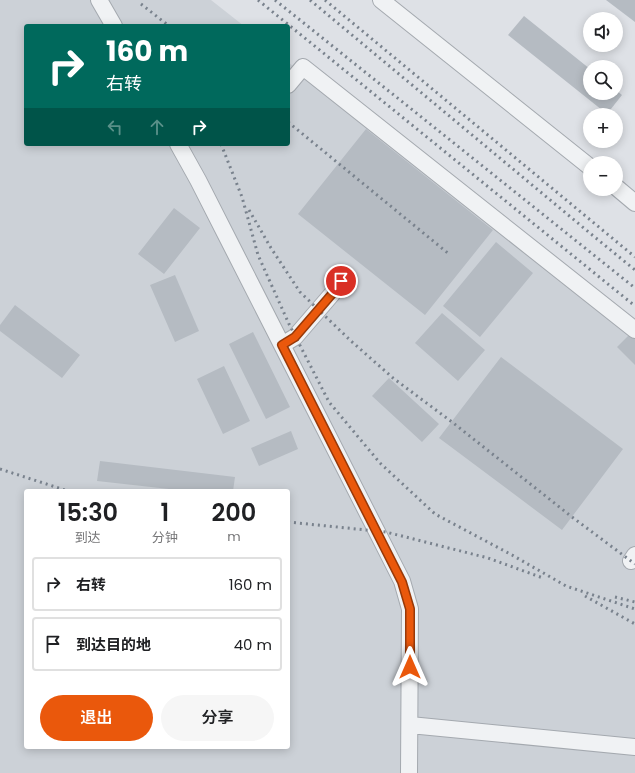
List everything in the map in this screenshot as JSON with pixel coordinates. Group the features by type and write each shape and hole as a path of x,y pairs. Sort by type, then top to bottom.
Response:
{"street":[{"path":"100,0 113,24"},
{"path":"381,0 583,161"},
{"path":"290,82 303,67 635,330"},
{"path":"179,146 198,180 402,582 410,609 410,773"},
{"path":"623,194 635,203"},
{"path":"282,345 295,337 332,294 341,281"},
{"path":"410,725 635,747"}],"shaded area":[{"path":"0,0 211,0 241,24 24,24 24,146 290,146 290,64 635,340 635,773 0,773"}],"building":[{"path":"606,0 635,0 635,22"},
{"path":"524,16 583,63 583,95 508,35"},
{"path":"589,100 618,100 612,108 599,108"},
{"path":"366,129 493,230 425,315 298,214"},
{"path":"174,208 200,228 164,274 138,254"},
{"path":"496,242 533,273 480,337 443,306"},
{"path":"175,275 199,331 175,342 150,285"},
{"path":"15,305 80,355 62,378 0,331 0,325"},
{"path":"442,313 485,350 458,381 415,343"},
{"path":"253,332 290,407 266,419 229,344"},
{"path":"631,333 635,337 635,365 617,347"},
{"path":"501,357 623,449 562,530 439,438"},
{"path":"224,366 250,421 223,434 197,379"},
{"path":"389,378 439,424 422,442 372,396"},
{"path":"291,431 298,449 259,466 251,448"},
{"path":"100,461 235,477 233,489 169,489 97,481"}],"railway":[{"path":"258,0 288,24"},
{"path":"275,0 635,288"},
{"path":"310,0 635,270"},
{"path":"325,0 635,257"},
{"path":"141,4 166,24"},
{"path":"290,26 635,306"},
{"path":"290,124 449,254"},
{"path":"222,146 242,197 258,255 289,324 329,402 380,463 435,514 566,586 635,609"},
{"path":"249,210 271,248 300,292 351,341 393,378 635,564"},
{"path":"0,469 62,489"},
{"path":"290,522 386,532 488,558 543,578"},
{"path":"585,596 635,624"},
{"path":"615,597 635,602"}],"route":[{"path":"341,281 332,294 295,337 282,345 402,582 410,609 410,667"}]}
